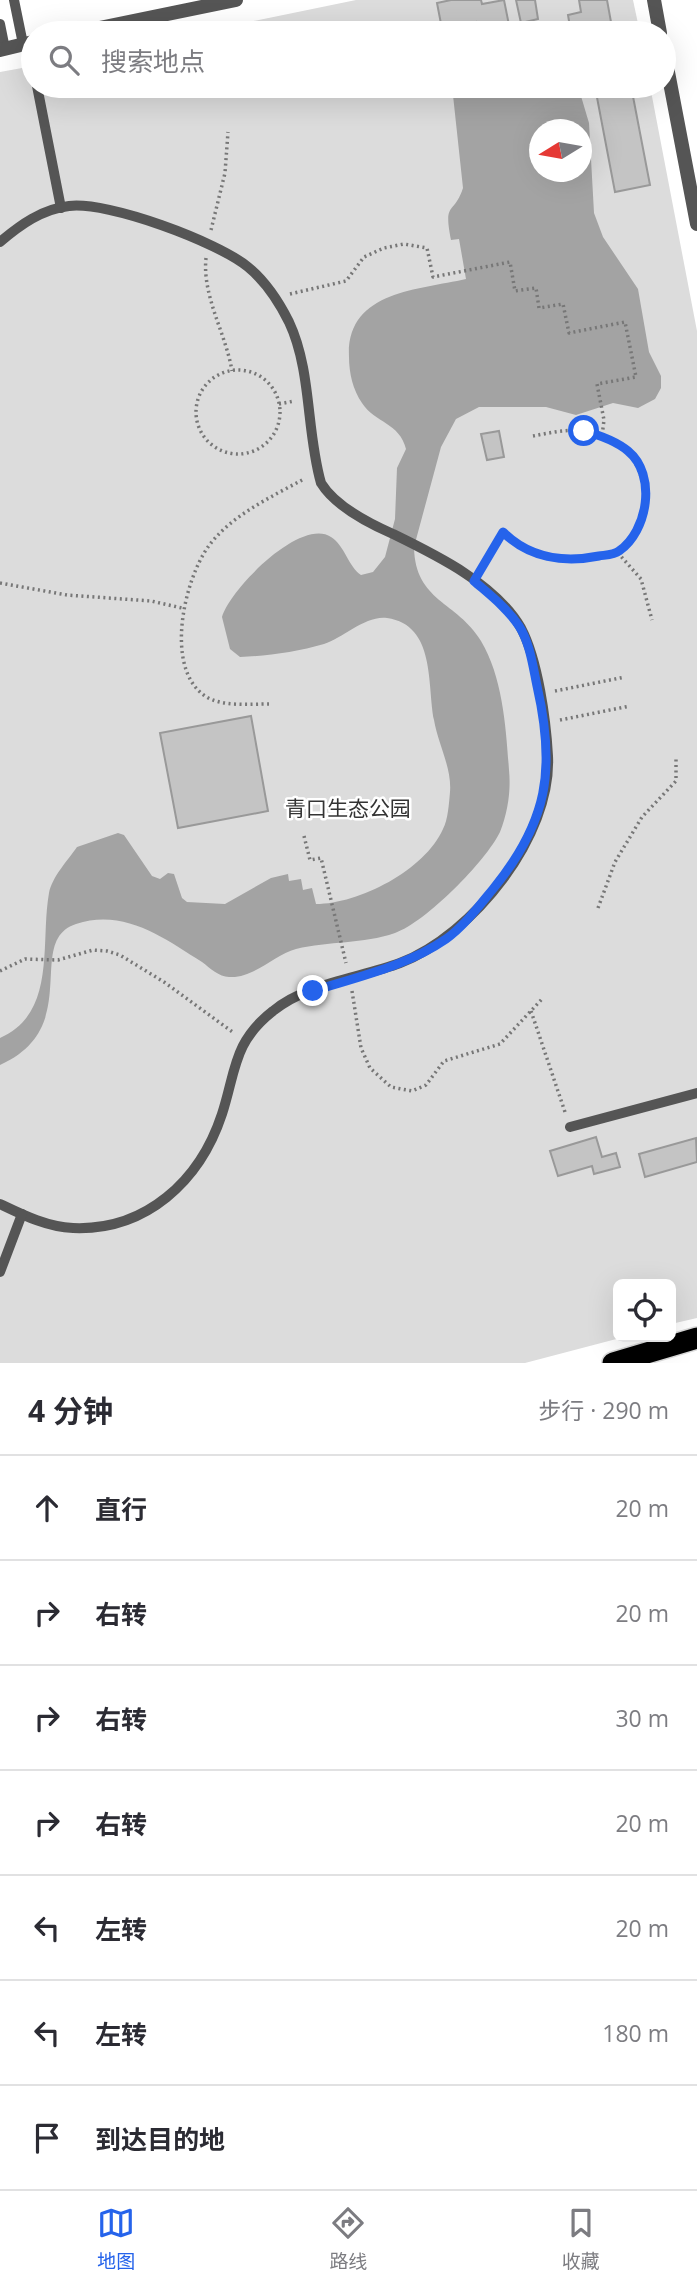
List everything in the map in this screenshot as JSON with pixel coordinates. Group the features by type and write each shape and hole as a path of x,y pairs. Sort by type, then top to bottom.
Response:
{"highway":[{"path":"614,1363 697,1338"}],"street":[{"path":"134,21 236,0"},
{"path":"654,0 658,21"},
{"path":"2,49 21,45"},
{"path":"673,98 697,224"}],"lane":[{"path":"14,0 21,22"},
{"path":"0,24 2,49"},
{"path":"39,98 61,208"},
{"path":"0,242 27,221 61,208 81,205 125,214 211,246 247,266 274,298 293,332 318,472 326,491 381,529 454,566 500,604 521,629 539,694 548,770 543,803 528,837 506,873 448,937 401,962 288,1000 264,1018 244,1040 230,1075 222,1114 209,1143 188,1178 162,1202 125,1221 100,1226 56,1226 0,1204"},
{"path":"570,1127 697,1093"},
{"path":"0,1272 22,1214"}],"path":[{"path":"274,298 346,281 364,257 404,244 427,248 433,277 510,262 515,291 536,288 539,308 563,304 569,333 625,322 636,377 597,384 604,420 602,436"},
{"path":"237,370 248,371 268,382 279,401 281,411 276,432 270,441 261,448 242,455 231,454 211,444 199,427 196,416 197,405 207,384 226,372 237,370"},
{"path":"474,581 503,532 526,549 563,560 618,553 638,530 645,517 643,485 635,458 627,450 602,436 573,430 533,436"},
{"path":"268,704 217,700 204,695 194,685 186,666 183,608 194,574 216,536 266,499 318,472"},
{"path":"618,553 641,579 649,599 652,620"},
{"path":"0,583 67,596 151,601 183,608"},
{"path":"539,694 625,677"},
{"path":"544,723 630,706"},
{"path":"598,908 621,851 642,817 676,781 676,758"},
{"path":"304,836 310,860 321,858 343,950"},
{"path":"0,971 25,959 58,960 93,950 107,951 120,955 164,982 244,1040"},
{"path":"350,979 363,1055 370,1068 398,1089 419,1088 437,1075 444,1061 500,1044 542,999"},
{"path":"531,1011 570,1127"}],"green space":[{"path":"356,0 633,0 637,21 254,21"},
{"name":"青口生态公园","path":"21,68 21,98 652,98 697,331 697,1318 676,1323 676,1279 613,1279 613,1340 525,1363 0,1363 0,72"}],"shaded area":[{"path":"453,98 582,98 588,119 529,119 529,182 592,182 592,177 594,213 603,237 638,289 649,352 661,376 661,388 655,399 638,408 613,403 576,415 546,407 479,407 456,419 441,447 414,547 416,565 429,590 461,617 481,641 494,671 505,720 510,778 507,809 500,832 469,874 438,904 408,927 371,939 296,949 238,977 218,974 143,928 111,920 76,924 61,933 54,948 48,1008 40,1029 26,1049 0,1065 0,1038 18,1027 30,1012 38,994 45,954 49,893 57,875 77,847 118,833 124,835 152,876 160,879 168,873 174,874 182,898 187,902 225,904 271,878 288,874 289,881 301,879 303,890 312,888 316,904 351,898 389,882 422,858 443,829 449,806 449,774 434,720 426,659 422,644 414,632 403,623 379,618 363,623 324,644 282,653 240,657 230,649 222,617 238,590 252,574 285,546 302,537 318,534 331,537 340,545 361,575 373,572 385,557 395,519 397,468 406,449 403,440 393,428 367,410 356,393 349,363 351,335 359,319 372,306 388,297 466,279 459,239 451,240 448,219 463,188"}],"building":[{"path":"481,0 482,4 504,0 508,21 440,21 437,3"},
{"path":"516,0 535,0 538,19 521,21"},
{"path":"579,0 607,0 611,21 569,21 568,15 581,12"},
{"path":"597,98 633,98 650,185 615,192"},
{"path":"499,431 504,457 487,460 481,434"},
{"path":"251,716 268,811 178,828 160,733"},
{"path":"596,1137 602,1157 616,1153 620,1167 594,1174 592,1166 558,1176 550,1151"},
{"path":"696,1138 697,1162 645,1177 639,1154"}],"route":[{"path":"313,991 401,962 430,949 448,937 506,873 539,815 546,787 548,754 541,702 527,646 513,617 474,581 503,532 520,546 563,560 618,553 638,530 645,517 646,506 642,474 635,458 627,450 602,436 584,431"}]}
